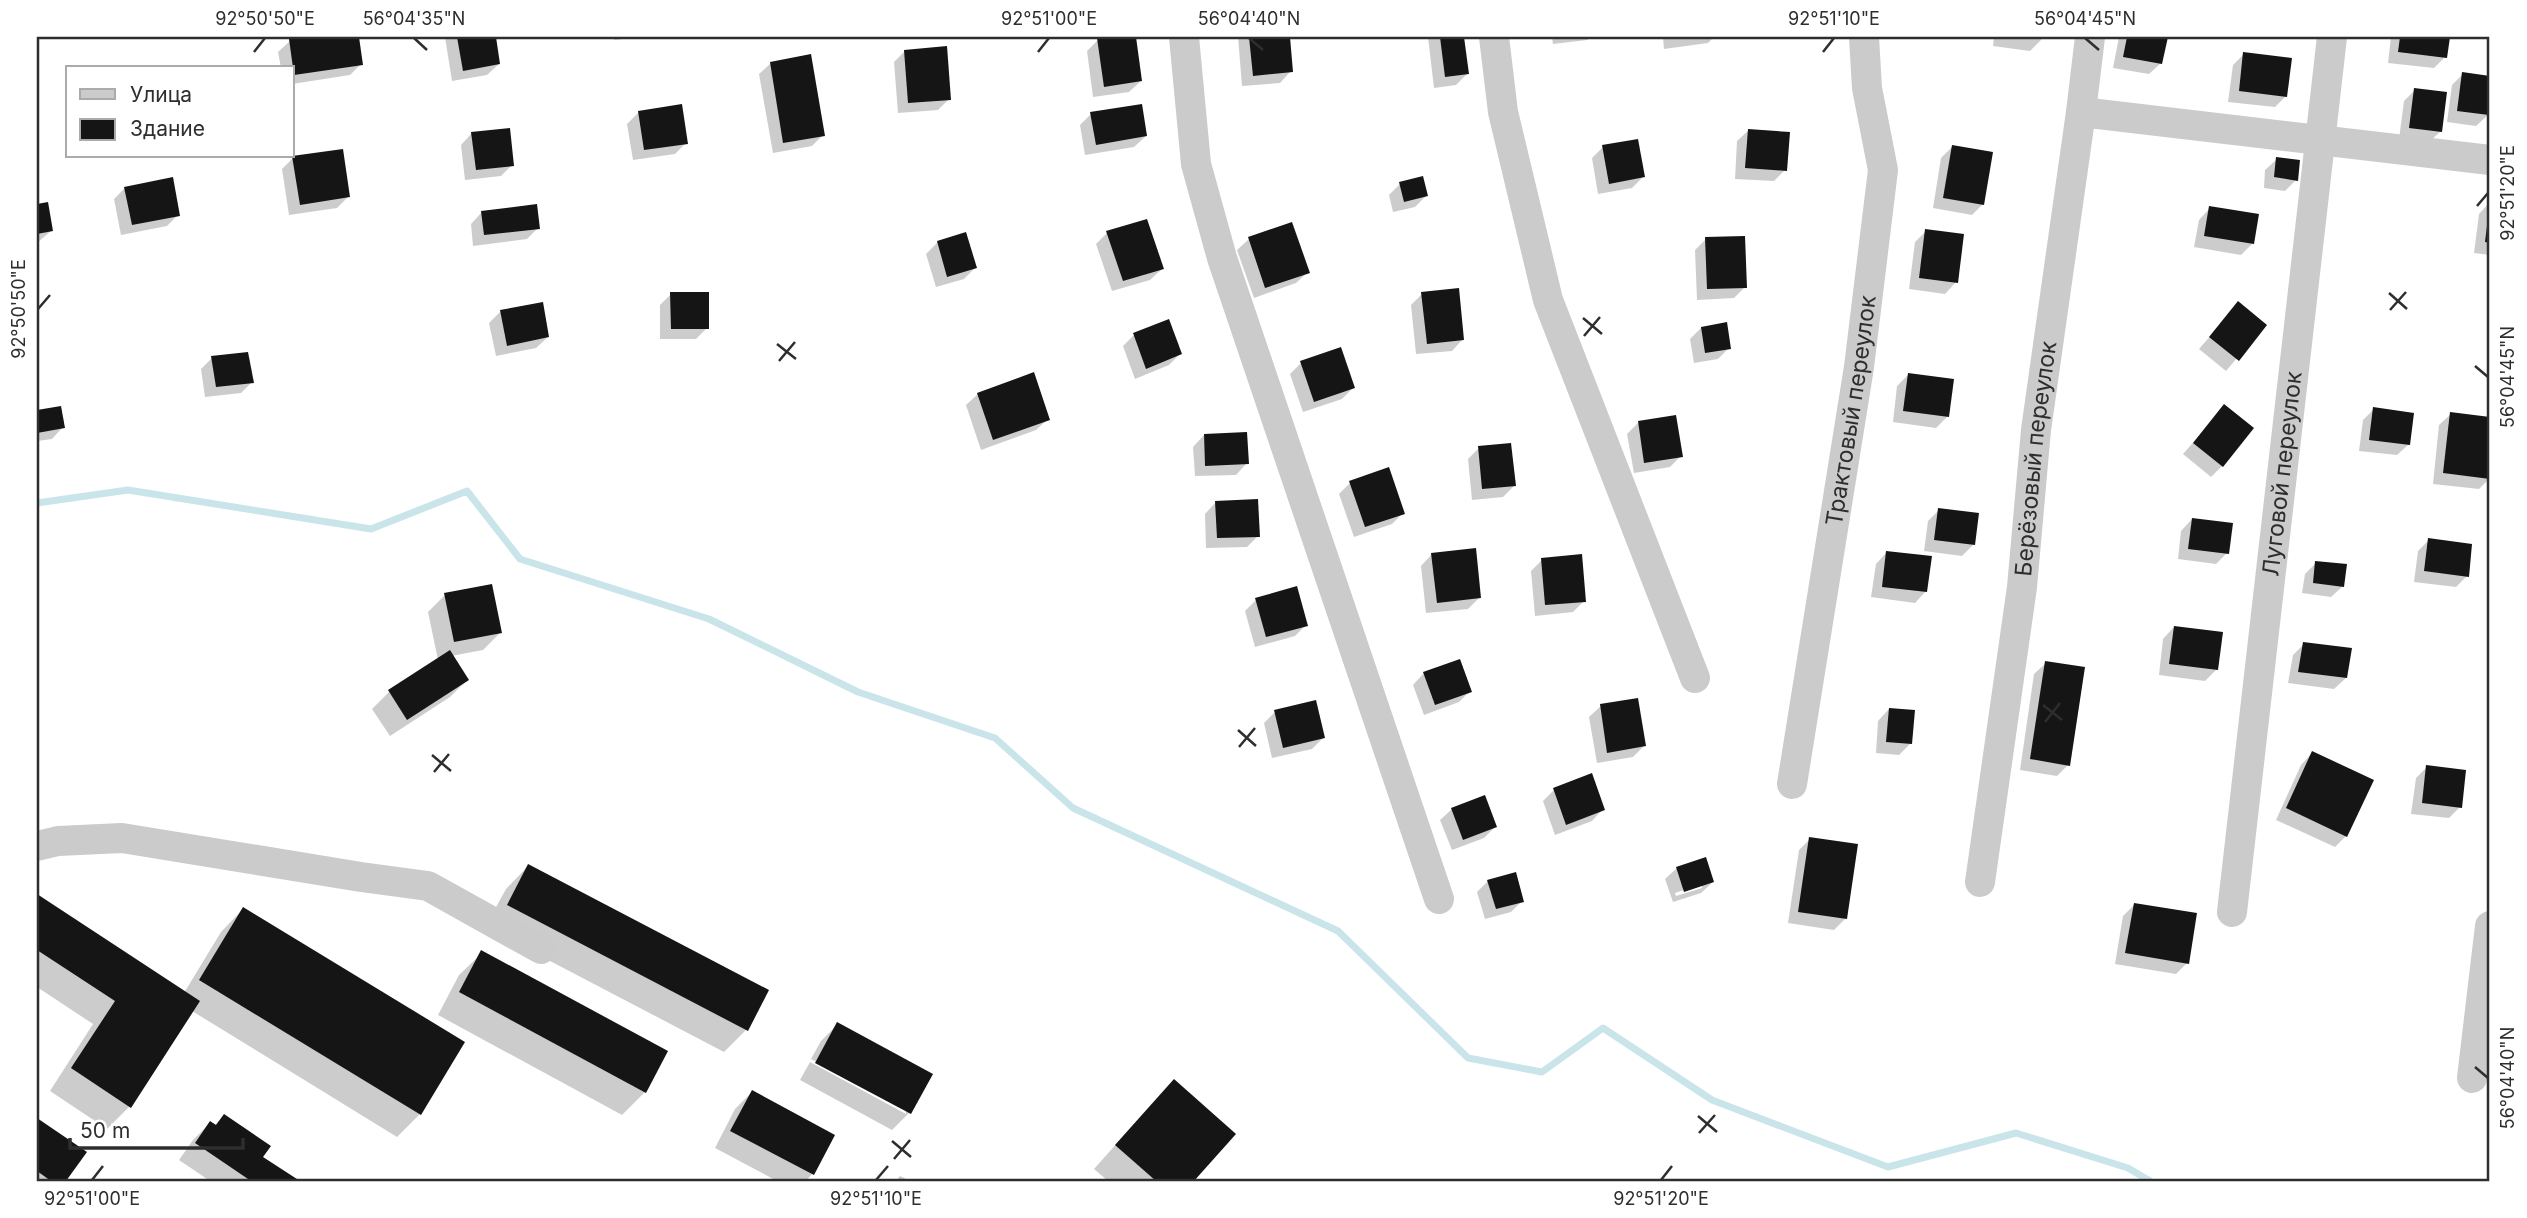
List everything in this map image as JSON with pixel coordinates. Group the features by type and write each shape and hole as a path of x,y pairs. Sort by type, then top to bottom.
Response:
{"street":[{"path":"1184,37 1196,164 1222,258 1439,899"},
{"path":"1494,37 1503,111 1548,300 1695,678"},
{"name":"Трактовый переулок","path":"1792,784 1859,367 1883,170 1867,88 1864,37"},
{"name":"Берёзовый переулок","path":"1980,882 2022,587 2036,430 2090,37"},
{"name":"Луговой переулок","path":"2232,912 2332,37"},
{"path":"2081,112 2490,160"},
{"path":"37,846 58,841 122,838 428,886 541,949"},
{"path":"2472,1078 2490,926"}],"building":[{"path":"359,37 363,65 294,75 289,39"},
{"path":"457,37 496,37 500,64 463,71"},
{"path":"1136,37 1142,81 1104,87 1097,38"},
{"path":"1249,37 1290,37 1293,72 1253,76"},
{"path":"1440,37 1464,37 1469,74 1445,77"},
{"path":"2127,37 2168,37 2162,64 2123,57"},
{"path":"2400,37 2450,37 2447,58 2398,52"},
{"path":"947,46 951,100 908,103 904,50"},
{"path":"2243,52 2292,58 2287,97 2239,91"},
{"path":"811,54 825,136 783,143 770,62"},
{"path":"2462,72 2490,76 2489,115 2457,111"},
{"path":"2414,88 2447,92 2442,132 2409,128"},
{"path":"682,104 688,144 644,150 638,111"},
{"path":"1142,104 1147,136 1096,145 1090,112"},
{"path":"510,128 514,166 476,170 471,132"},
{"path":"1748,129 1790,132 1787,171 1745,168"},
{"path":"1638,139 1645,177 1609,184 1602,145"},
{"path":"1952,145 1993,152 1984,205 1943,198"},
{"path":"343,149 350,197 300,205 294,156"},
{"path":"2276,157 2300,160 2298,181 2274,177"},
{"path":"1423,176 1428,196 1404,202 1399,182"},
{"path":"173,177 180,216 132,225 124,187"},
{"path":"48,202 53,231 37,234 37,204"},
{"path":"537,204 540,229 484,235 481,211"},
{"path":"2209,206 2259,214 2254,244 2204,236"},
{"path":"2490,210 2490,243 2485,242"},
{"path":"1147,219 1164,269 1123,281 1106,231"},
{"path":"1292,222 1310,273 1265,288 1248,237"},
{"path":"1925,229 1964,234 1958,283 1919,278"},
{"path":"966,232 977,268 947,277 937,241"},
{"path":"1745,236 1747,288 1707,289 1705,237"},
{"path":"1459,288 1464,340 1427,344 1421,292"},
{"path":"670,292 709,292 709,329 671,329"},
{"path":"2238,301 2267,325 2239,361 2209,337"},
{"path":"543,302 549,337 507,346 500,310"},
{"path":"1169,319 1182,354 1146,369 1133,333"},
{"path":"1727,322 1731,349 1705,353 1701,327"},
{"path":"1341,347 1355,388 1314,402 1300,361"},
{"path":"248,352 254,383 216,387 211,356"},
{"path":"1034,372 1050,420 993,440 977,393"},
{"path":"1908,373 1954,379 1949,417 1903,411"},
{"path":"2224,404 2254,428 2223,467 2193,443"},
{"path":"61,406 65,428 37,433 37,410"},
{"path":"2373,407 2414,413 2410,445 2369,440"},
{"path":"2450,412 2490,417 2490,479 2443,473"},
{"path":"1676,415 1683,457 1644,463 1638,421"},
{"path":"1247,432 1249,464 1205,466 1204,434"},
{"path":"1511,443 1516,486 1482,489 1478,446"},
{"path":"1389,467 1405,514 1365,527 1349,481"},
{"path":"1258,499 1260,537 1217,538 1215,501"},
{"path":"1938,508 1979,513 1975,545 1934,540"},
{"path":"2192,518 2233,523 2229,554 2188,549"},
{"path":"2428,538 2472,544 2469,577 2424,571"},
{"path":"1476,548 1481,598 1437,603 1431,553"},
{"path":"1886,551 1932,556 1927,592 1882,587"},
{"path":"1582,554 1586,602 1545,605 1541,558"},
{"path":"2315,561 2347,564 2344,587 2313,583"},
{"path":"492,584 502,633 454,642 444,593"},
{"path":"1297,586 1308,626 1266,637 1255,598"},
{"path":"2174,626 2223,632 2218,670 2169,664"},
{"path":"2303,642 2352,648 2347,678 2298,672"},
{"path":"450,650 469,680 407,720 388,690"},
{"path":"1460,659 1472,692 1435,705 1423,672"},
{"path":"2045,661 2085,667 2070,766 2030,759"},
{"path":"1638,698 1646,746 1607,753 1600,704"},
{"path":"1316,700 1325,738 1283,748 1274,710"},
{"path":"1889,708 1915,710 1912,744 1886,742"},
{"path":"2312,751 2374,780 2347,837 2286,808"},
{"path":"2426,765 2466,770 2462,808 2422,803"},
{"path":"1592,773 1605,810 1566,825 1553,788"},
{"path":"1485,795 1497,827 1463,840 1451,808"},
{"path":"1809,837 1858,844 1847,919 1798,912"},
{"path":"1706,857 1714,882 1684,892 1676,867"},
{"path":"528,864 769,990 748,1031 507,905"},
{"path":"1516,872 1524,902 1496,909 1487,880"},
{"path":"37,894 200,1001 131,1108 71,1068 115,1001 37,950"},
{"path":"2134,903 2197,913 2189,964 2125,953"},
{"path":"243,907 465,1042 421,1115 199,980"},
{"path":"481,950 668,1051 646,1093 459,992"},
{"path":"837,1022 933,1074 911,1114 815,1063"},
{"path":"1174,1079 1236,1134 1194,1181 1156,1181 1115,1145"},
{"path":"752,1090 835,1135 814,1175 730,1131"},
{"path":"224,1114 271,1146 263,1157 300,1181 251,1181 195,1143 210,1121 216,1125"},
{"path":"37,1118 87,1152 66,1181 51,1181 37,1171"}],"waterway":[{"path":"37,503 128,490 371,529 467,491 520,559 709,619 858,692 995,738 1073,808 1338,931 1468,1058 1542,1072 1603,1028 1712,1100 1888,1167 2016,1133 2128,1168 2150,1181"}]}
